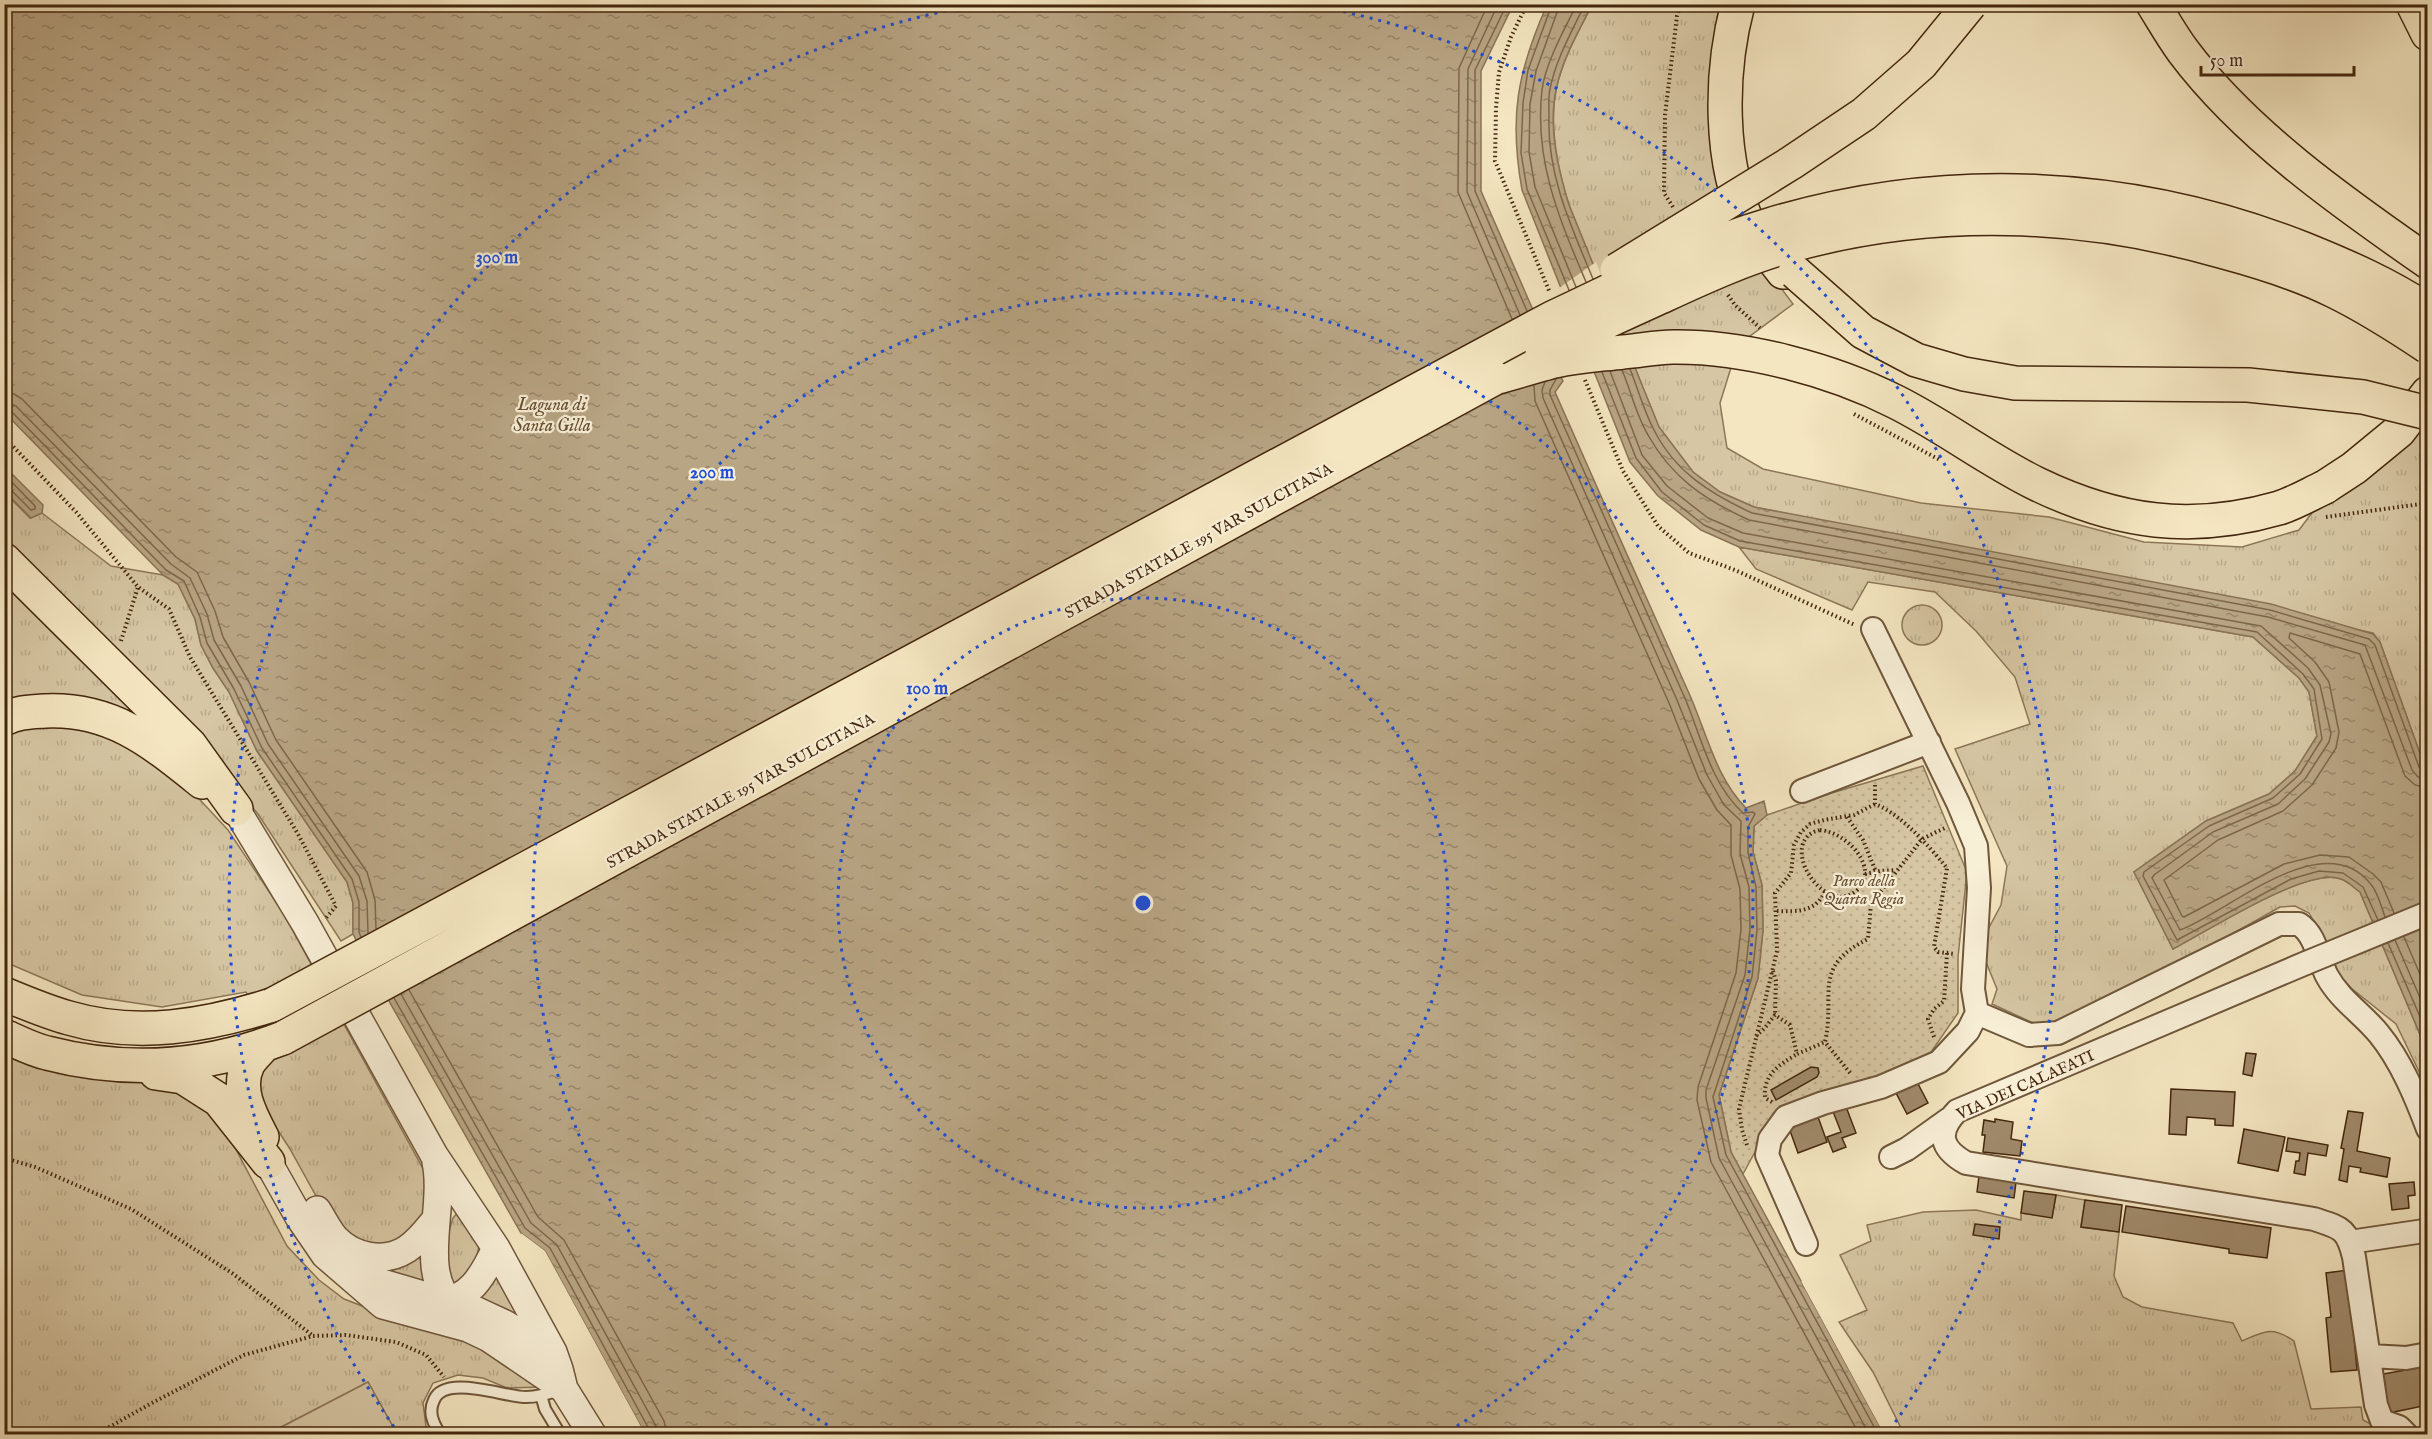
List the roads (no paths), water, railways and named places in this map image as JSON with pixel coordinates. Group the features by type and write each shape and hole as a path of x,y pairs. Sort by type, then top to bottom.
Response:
{"highway":[{"path":"1738,4 1731,30 1725,102 1734,182 1750,228 1784,272 1795,272 1863,332 1916,360 1964,374 2015,384 2247,385 2363,397 2427,413"},
{"path":"1552,318 1639,255 1791,163 1864,114 1921,64 1970,4"},
{"path":"2153,4 2184,51 2229,103 2261,134 2302,170 2427,262"},
{"path":"2414,4 2427,34"},
{"name":"STRADA STATALE 195 VAR SULCITANA","path":"4,994 70,1019 113,1027 159,1029 228,1019 272,1005 1552,318 1714,243 1770,225 1840,207 1913,194 2009,189 2096,195 2182,210 2266,234 2343,264 2427,311"},
{"name":"STRADA STATALE 195 VAR SULCITANA","path":"4,1036 46,1053 97,1064 154,1066 189,1064 274,1042 1582,332 1718,271 1791,245 1869,228 1920,221 2001,217 2089,224 2173,237 2260,262 2333,291 2403,330 2427,347"},
{"path":"1495,378 1570,356 1672,347 1725,351 1765,358 1842,379 1896,402 2037,484 2087,505 2122,515 2165,522 2209,523 2282,507 2325,487 2354,468 2399,430 2427,393"},
{"path":"4,560 190,745 236,809"},
{"path":"4,719 19,712 70,710 104,717 148,740 236,809"},
{"path":"265,1149 245,1104 244,1084 249,1063 274,1042"},
{"path":"97,1064 183,1077 219,1100 265,1149"}],"street":[{"path":"1806,1244 1767,1155 1770,1139 1786,1117 1824,1103 1881,1087 1938,1062 1941,1044 1968,1031 1977,1013 1973,989 1979,888 1976,846 1929,742 1873,629"},
{"path":"1802,791 1929,742"},
{"path":"236,809 311,935 434,1155 496,1248 553,1352 555,1384"},
{"name":"VIA DEI CALAFATI","path":"2350,1242 2349,1238 2335,1226 2314,1219 1966,1163 1952,1155 1943,1140 1944,1127 1957,1111 2427,913"},
{"path":"1977,1013 2029,1035 2058,1034 2279,924 2299,924 2310,935 2327,976 2337,992 2379,1034 2406,1078 2427,1129"},
{"path":"1891,1157 1907,1149 1949,1119"},
{"path":"265,1149 292,1172 334,1238 354,1253 370,1257 393,1256 418,1241 436,1219"},
{"path":"265,1149 299,1217 325,1255 383,1305 468,1329 489,1338 555,1384"},
{"path":"434,1155 440,1180 434,1261 438,1286 448,1302 461,1313 518,1345 525,1361"},
{"path":"2406,1434 2399,1427 2382,1421 2376,1405 2350,1242 2427,1229"},
{"path":"368,1292 404,1301 448,1302 471,1289 485,1272 496,1248"},
{"path":"345,1272 448,1302 505,1324 528,1339 555,1384 592,1434"},
{"path":"2370,1356 2406,1358 2427,1354"}],"lane":[{"path":"440,1434 434,1424 430,1408 436,1395 453,1386 525,1397 555,1384"},
{"path":"555,1384 545,1409 560,1434"}],"water":[{"name":"Laguna di Santa Gilla","path":"5,5 1513,5 1481,71 1481,191 1533,310 1542,342 1563,381 1555,392 1688,691 1719,768 1735,796 1746,808 1764,801 1767,815 1754,826 1753,852 1762,885 1763,930 1758,978 1719,1095 1731,1152 1884,1434 645,1434 545,1251 521,1233 373,973 353,934 353,903 347,882 257,751 229,692 201,645 195,619 178,584 163,575 5,413"},
{"path":"1547,5 1592,5 1566,57 1556,90 1553,119 1561,177 1569,205 1659,427 1693,472 1720,492 1754,507 2271,604 2373,634 2380,642 2427,773 2427,1051 2360,892 2346,881 2326,878 2305,882 2282,891 2173,949 2134,872 2206,821 2269,794 2295,771 2317,736 2309,692 2299,678 2253,637 1739,547 1701,530 1658,496 1630,462 1522,190 1516,140 1518,96 1529,52"},
{"path":"4,466 43,505 42,513 31,518 5,492"}],"park label":[{"name":"Parco della Quarta Regia","path":"1864,889"}]}
